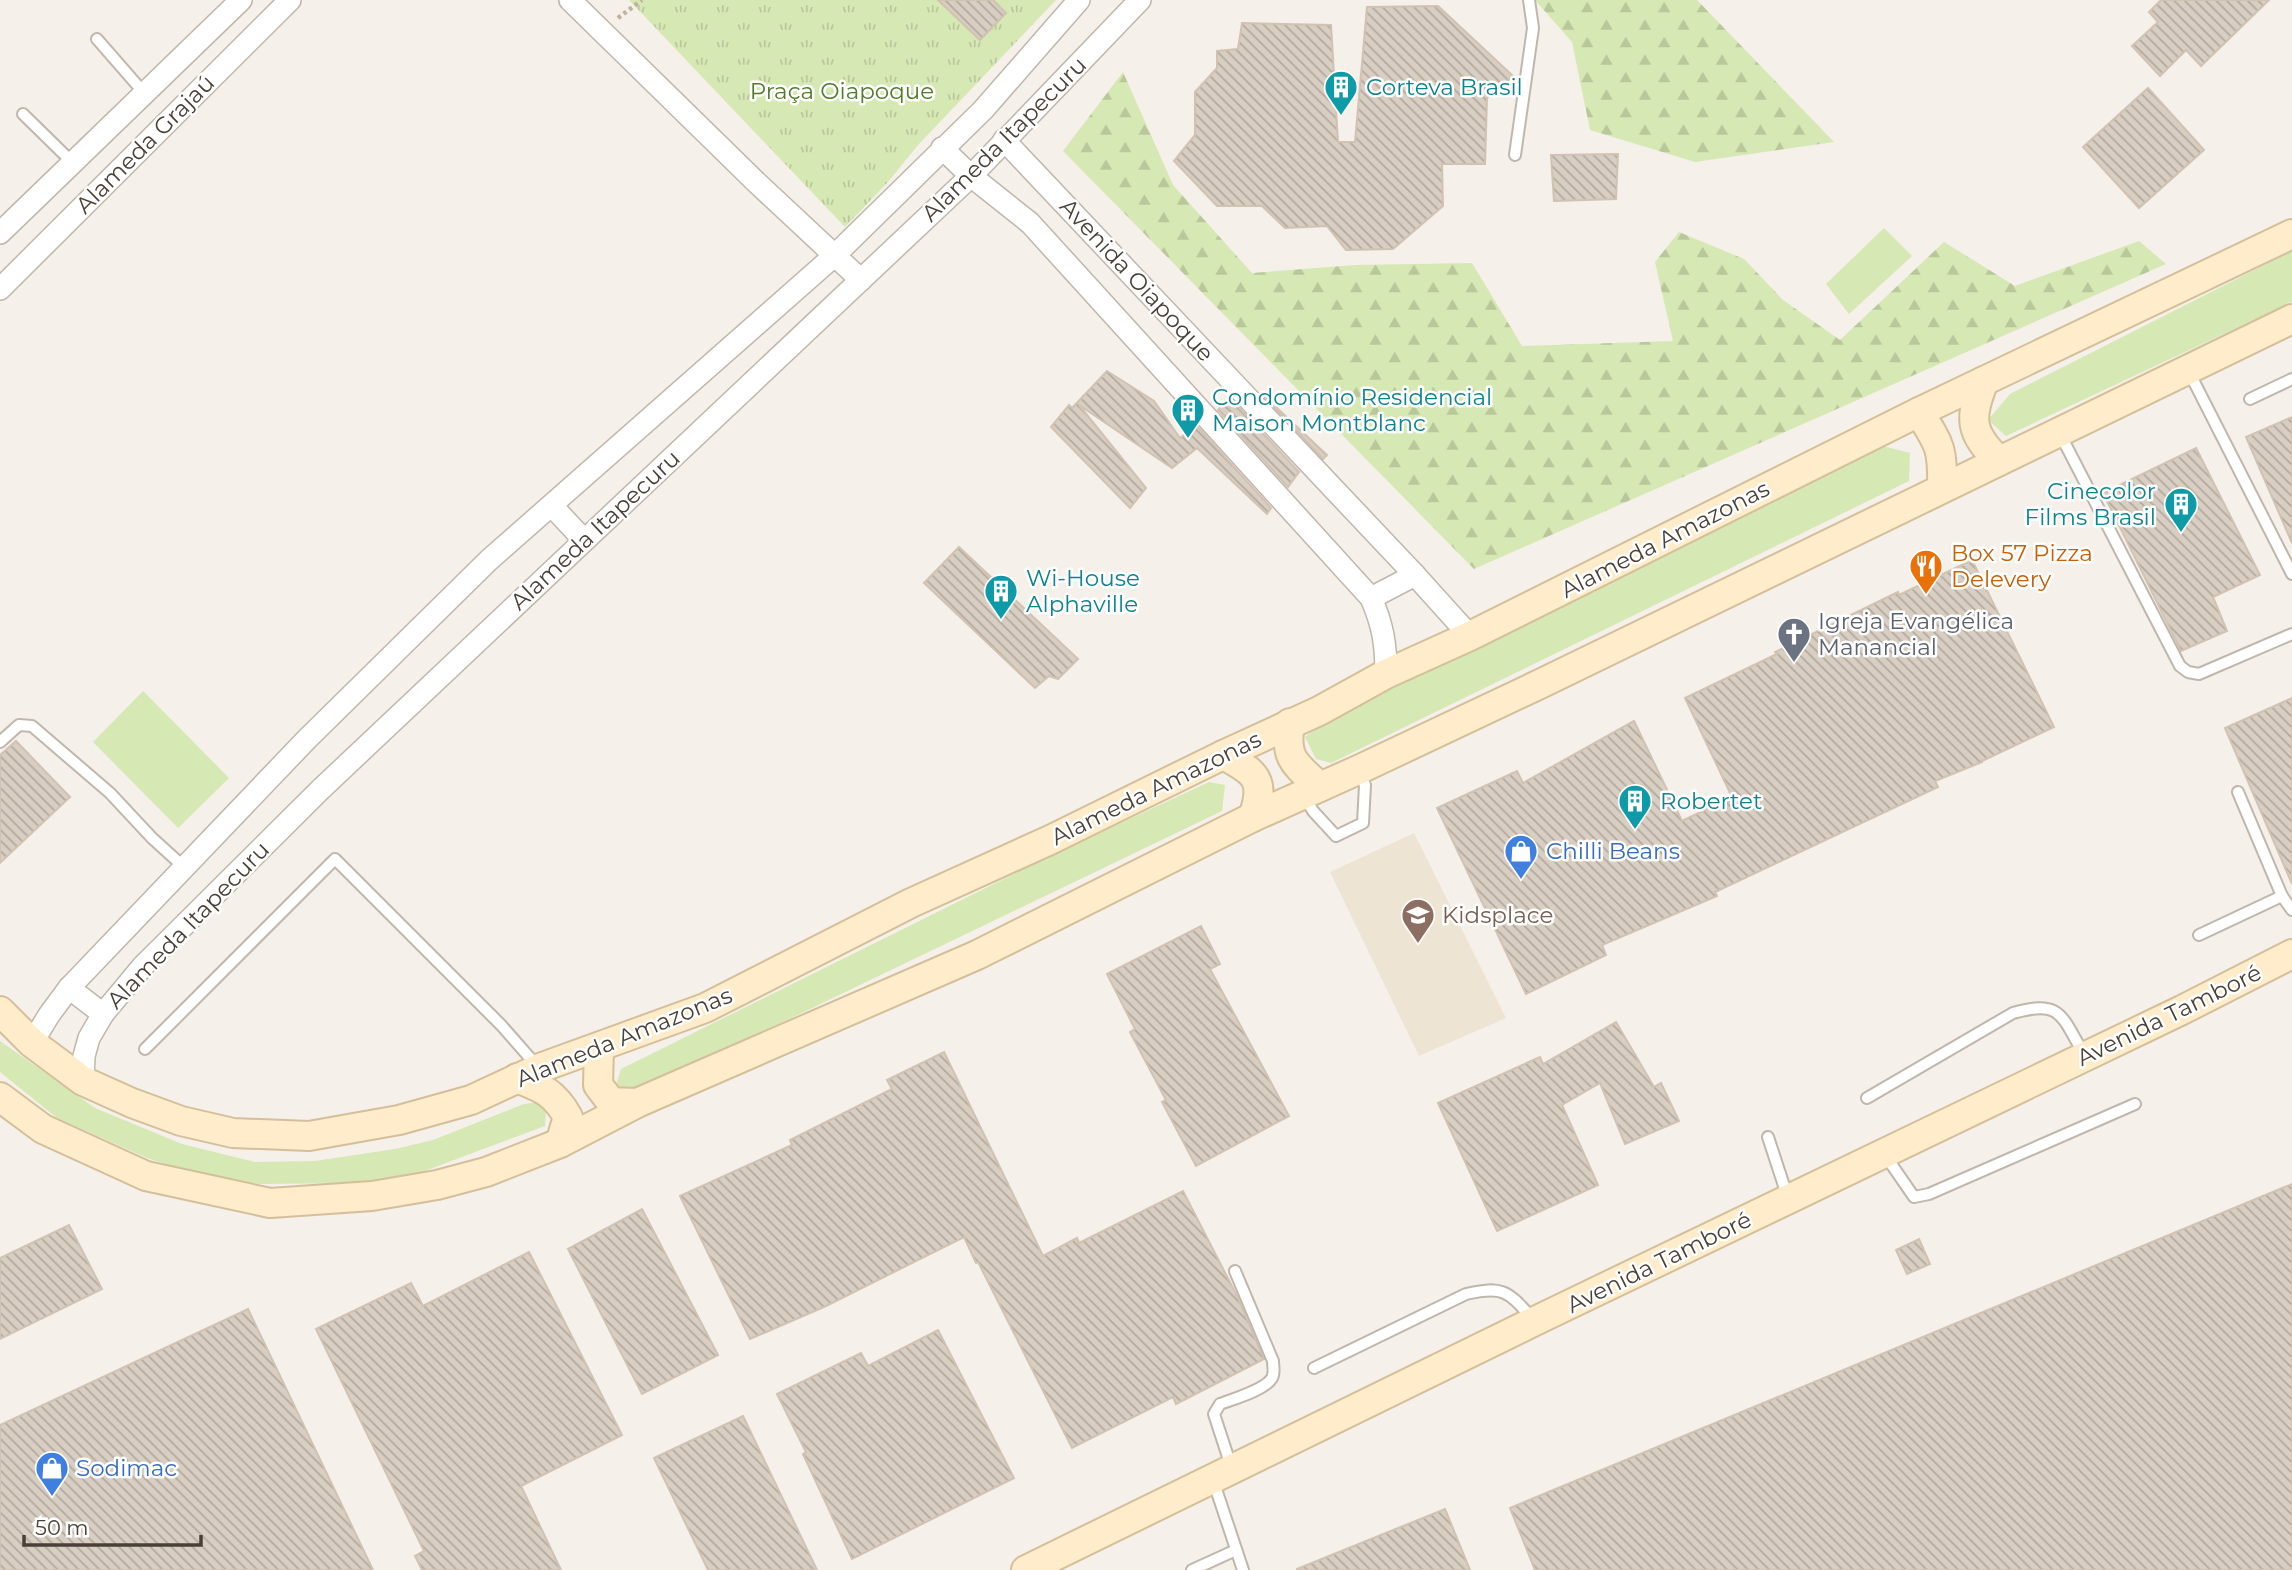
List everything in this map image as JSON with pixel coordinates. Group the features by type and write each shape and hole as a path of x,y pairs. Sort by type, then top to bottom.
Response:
{"main road":[{"name":"Alameda Amazonas","path":"0,1011 32,1043 83,1081 181,1121 233,1133 309,1136 399,1120 471,1100 528,1073 705,1009 911,903 1050,840 1319,711 1386,674 1470,636 1919,412 2292,234"},
{"path":"0,1097 43,1129 146,1176 270,1203 372,1196 437,1185 486,1172 559,1143 638,1103 977,955 1253,817 1540,684 2292,319"},
{"path":"1984,381 1974,406 1975,426 1984,447 1999,461"},
{"path":"1919,412 1939,444 1943,460 1942,488"},
{"path":"1290,723 1288,749 1312,791"},
{"path":"1223,755 1250,771 1258,782 1260,792 1253,817"},
{"name":"Avenida Tamboré","path":"1026,1570 2292,954"},
{"path":"600,1047 598,1086 611,1102 638,1103"},
{"path":"528,1073 560,1103 568,1116 559,1143"}],"street":[{"name":"Alameda Grajaú","path":"0,233 241,0"},
{"name":"Alameda Grajaú","path":"0,289 290,0"},
{"path":"570,0 861,280"},
{"name":"Alameda Itapecuru","path":"32,1043 69,988 317,729 489,561 834,256 983,110 1079,0"},
{"name":"Alameda Itapecuru","path":"83,1081 84,1056 89,1038 103,1014 143,966 311,799 971,176 1140,0"},
{"name":"Avenida Oiapoque","path":"1004,140 1470,636"},
{"name":"Avenida Oiapoque","path":"942,148 971,176 1030,223 1371,598 1385,642 1386,674"},
{"path":"77,160 90,159 95,164 100,189"},
{"path":"552,506 584,540"},
{"path":"1371,598 1415,575"},
{"path":"69,988 103,1014"}],"lane":[{"path":"1515,155 1533,28 1529,0"},
{"path":"97,39 145,93"},
{"path":"23,114 77,160"},
{"path":"2188,370 2292,574"},
{"path":"2250,399 2292,379"},
{"path":"2059,432 2180,666 2188,672 2199,674 2292,634"},
{"path":"0,742 19,725 32,726 110,793 185,868"},
{"path":"1312,791 1313,811 1336,836 1363,823 1365,785 1358,770"},
{"path":"2238,792 2282,896 2292,910"},
{"path":"145,1049 335,859 501,1025 528,1073"},
{"path":"2199,935 2282,896"},
{"path":"1867,1098 2012,1013 2032,1008 2049,1007 2060,1016 2085,1056"},
{"path":"1884,1153 1914,1197 1929,1194 2135,1104"},
{"path":"1768,1138 1788,1199"},
{"path":"1235,1271 1273,1361 1274,1373 1271,1380 1261,1387 1220,1404 1214,1414 1236,1550 1243,1570"},
{"path":"1314,1368 1466,1294 1489,1289 1509,1293 1535,1321"},
{"path":"1192,1570 1236,1550"}],"path":[{"path":"601,31 642,0"}],"shaded area":[{"name":"Kidsplace","path":"1414,833 1506,1018 1419,1056 1330,872"}],"green space":[{"name":"Praça Oiapoque","path":"629,0 1056,0 918,145 888,182 845,227"},
{"path":"1535,0 1697,0 1834,142 1695,162 1590,130 1572,42"},
{"path":"1123,72 1173,185 1252,273 1356,265 1472,263 1522,346 1673,341 1655,262 1679,232 1744,259 1783,300 1840,340 1944,242 2015,286 2139,241 2166,264 1474,569 1063,151"},
{"path":"1884,228 1912,256 1849,314 1826,284"},
{"path":"2292,251 2292,302 2006,436 1988,420 2010,394"},
{"path":"1883,446 1910,453 1909,481 1331,763 1316,759 1305,737 1348,703"},
{"path":"143,691 229,778 178,828 93,742"},
{"path":"1209,782 1225,785 1222,811 631,1095 613,1095 621,1069 1054,854"},
{"path":"0,1041 95,1108 182,1144 255,1162 315,1161 395,1149 433,1140 524,1104 539,1102 546,1110 545,1126 414,1175 355,1183 258,1184 187,1171 147,1158 57,1118 0,1072"}],"building":[{"path":"938,0 993,0 1006,13 980,40"},
{"path":"2161,0 2269,0 2201,66 2186,50 2160,76 2132,46 2158,22 2149,12"},
{"name":"Corteva Brasil","path":"1438,6 1513,76 1487,98 1485,164 1442,164 1443,206 1393,249 1346,250 1327,226 1285,228 1262,206 1217,206 1174,161 1195,135 1195,92 1217,68 1217,51 1238,49 1242,23 1331,25 1338,142 1355,142 1367,7"},
{"path":"2148,88 2204,150 2139,208 2083,147"},
{"path":"1618,154 1616,199 1554,201 1551,155"},
{"path":"1107,371 1154,401 1180,438 1196,425 1271,508 1267,514 1197,448 1172,468 1079,405 1146,488 1130,508 1051,427 1069,405 1072,408"},
{"path":"1261,393 1327,455 1323,459"},
{"path":"1229,397 1299,472 1288,487 1218,410"},
{"path":"2292,417 2292,543 2246,437"},
{"name":"Cinecolor Films Brasil","path":"2196,448 2260,575 2213,597 2227,631 2181,651 2103,493"},
{"name":"Wi-House Alphaville","path":"959,547 1078,659 1058,679 1049,676 1035,688 924,583"},
{"path":"1972,560 2054,727 1982,762 1935,781 1938,787 1715,892 1717,896 1602,945 1606,955 1526,994 1437,808 1517,771 1523,783 1634,721 1682,821 1732,797 1685,698 1898,592 1899,595"},
{"path":"2292,698 2292,884 2225,728"},
{"path":"16,741 70,797 0,863 0,755"},
{"path":"1201,926 1220,964 1210,969 1289,1116 1196,1166 1162,1102 1166,1100 1130,1032 1135,1029 1107,974"},
{"path":"1616,1022 1654,1087 1661,1083 1679,1121 1625,1144 1600,1083 1562,1105 1598,1185 1497,1231 1438,1103 1540,1057 1543,1064"},
{"path":"944,1052 1043,1256 1077,1238 1079,1243 1183,1191 1237,1296 1264,1359 1176,1404 1173,1397 1072,1448 964,1237 826,1306 750,1339 680,1196 792,1145 790,1140 892,1089 887,1080"},
{"path":"2292,1184 2292,1570 1535,1570 1510,1508"},
{"path":"642,1209 718,1355 642,1394 568,1249"},
{"path":"69,1225 102,1289 0,1339 0,1258"},
{"path":"1919,1239 1930,1264 1907,1274 1896,1250"},
{"path":"529,1252 622,1435 521,1486 561,1570 422,1570 415,1556 424,1551 316,1329 411,1283 423,1306"},
{"path":"248,1309 373,1570 0,1570 0,1425"},
{"path":"938,1330 1014,1478 852,1559 803,1454 806,1452 777,1394 861,1353 868,1366"},
{"path":"743,1416 817,1570 708,1570 654,1458"},
{"path":"1445,1509 1470,1570 1297,1570 1297,1569"}],"place":[{"name":"Corteva Brasil","path":"1341,117"},
{"name":"Condomínio Residencial Maison Montblanc","path":"1188,440"},
{"name":"Cinecolor Films Brasil","path":"2181,534"},
{"name":"Box 57 Pizza Delevery","path":"1926,596"},
{"name":"Wi-House Alphaville","path":"1001,621"},
{"name":"Igreja Evangélica Manancial","path":"1794,664"},
{"name":"Robertet","path":"1635,831"},
{"name":"Chilli Beans","path":"1521,881"},
{"name":"Kidsplace","path":"1418,945"},
{"name":"Sodimac","path":"52,1498"}]}
